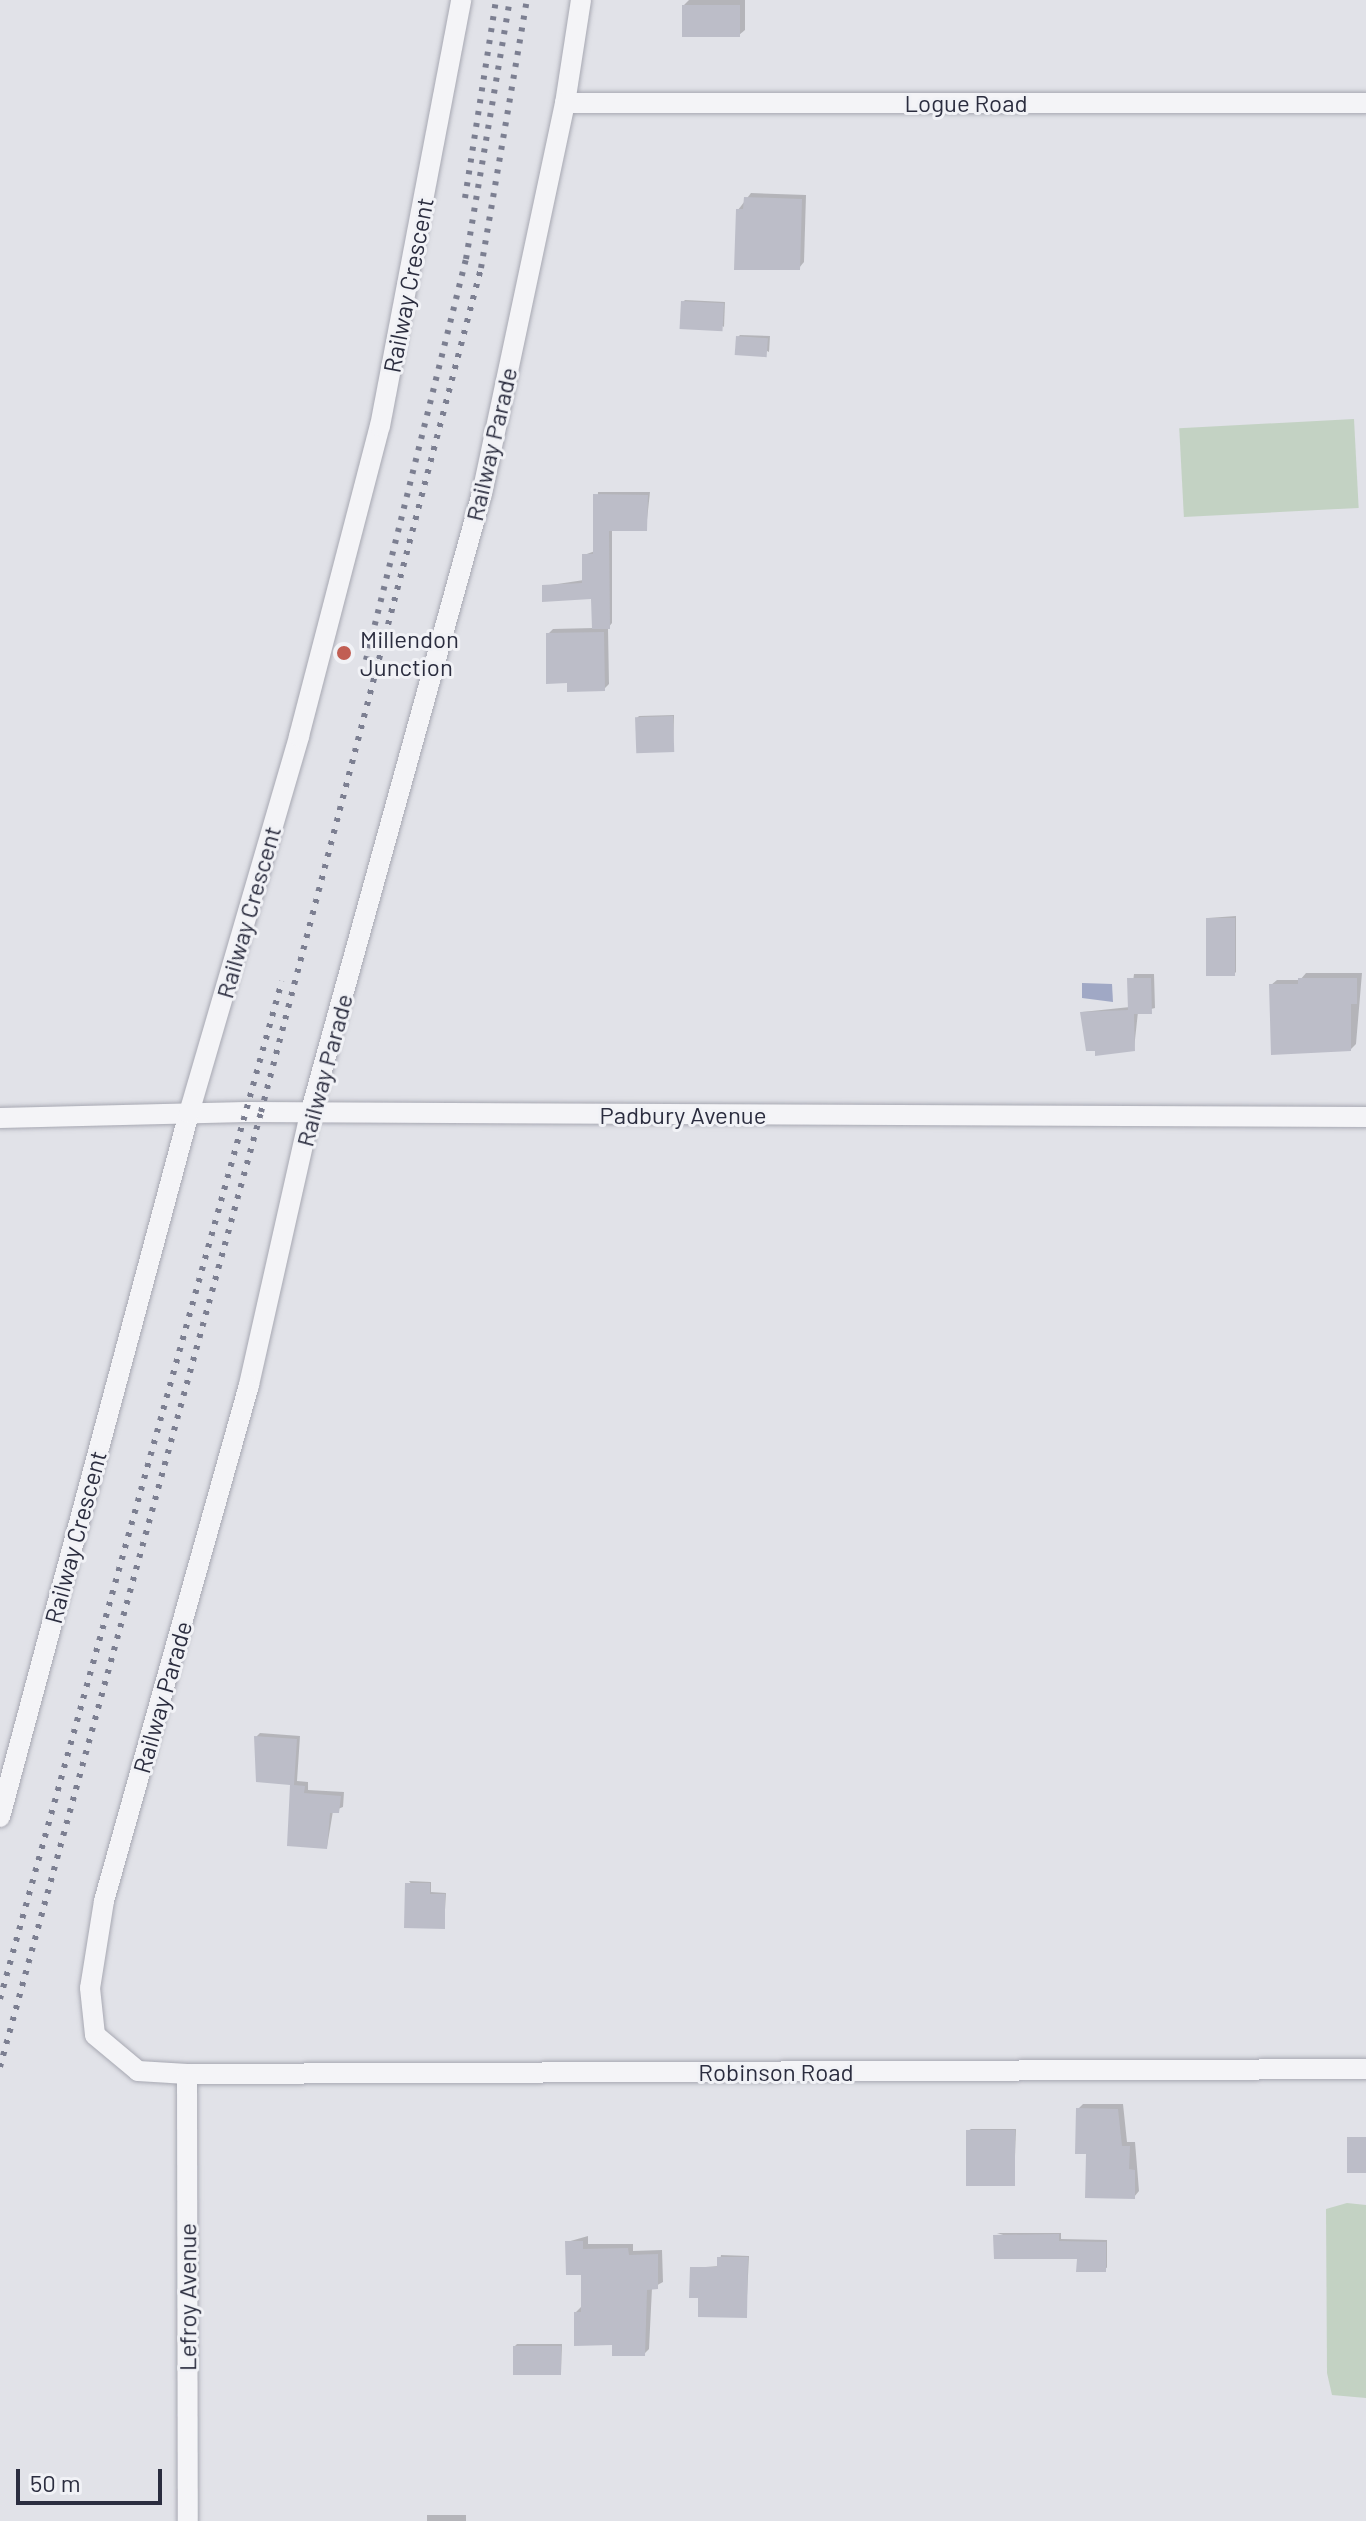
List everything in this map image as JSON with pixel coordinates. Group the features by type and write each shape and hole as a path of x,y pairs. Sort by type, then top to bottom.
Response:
{"street":[{"name":"Railway Crescent","path":"0,1817 189,1113 299,736 380,426 461,0"},
{"name":"Railway Parade","path":"187,2074 138,2071 95,2035 90,1988 104,1901 249,1385 310,1114 482,493 565,103 581,0"},
{"name":"Logue Road","path":"565,103 1366,103"},
{"name":"Padbury Avenue","path":"0,1118 189,1113 1366,1117"},
{"name":"Robinson Road","path":"187,2074 1366,2069"},
{"name":"Lefroy Avenue","path":"187,2074 188,2521"}],"green space":[{"path":"1354,419 1359,508 1184,517 1179,428"},
{"path":"1347,2203 1366,2205 1366,2398 1332,2395 1327,2373 1326,2209"}],"water":[{"path":"1082,983 1112,984 1113,1002 1082,998"}],"building":[{"path":"682,5 740,5 740,37 682,37"},
{"path":"744,197 802,199 800,270 734,270 736,209 743,209"},
{"path":"681,301 724,303 722,331 680,329"},
{"path":"736,336 768,338 767,357 735,355"},
{"path":"593,494 648,495 647,531 609,531 610,629 592,629 591,599 542,602 542,585 582,583 582,554 593,554"},
{"path":"604,632 605,691 567,692 567,683 546,684 546,633"},
{"path":"673,716 674,752 636,753 635,717"},
{"path":"1206,918 1235,918 1235,976 1206,976"},
{"path":"1127,978 1151,978 1152,1014 1134,1014 1135,1051 1095,1056 1095,1051 1086,1051 1080,1012 1128,1010"},
{"path":"1298,978 1357,978 1357,1004 1351,1004 1351,1051 1271,1055 1269,984 1298,984"},
{"path":"254,1736 297,1739 294,1785 305,1786 304,1793 341,1796 339,1813 330,1813 327,1849 287,1846 290,1785 256,1782"},
{"path":"405,1883 430,1883 430,1894 445,1894 445,1929 404,1928"},
{"path":"1076,2108 1118,2109 1122,2146 1130,2146 1129,2169 1135,2170 1135,2199 1085,2198 1086,2154 1075,2154"},
{"path":"966,2130 1015,2130 1015,2186 966,2186"},
{"path":"1347,2137 1366,2137 1366,2173 1347,2173"},
{"path":"1059,2234 1059,2241 1106,2242 1106,2272 1076,2272 1077,2259 994,2259 993,2235"},
{"path":"565,2241 583,2241 583,2249 628,2248 629,2255 658,2254 658,2289 647,2290 645,2356 612,2356 612,2345 574,2346 574,2312 581,2312 581,2275 566,2275"},
{"path":"717,2257 748,2257 747,2318 698,2317 698,2298 689,2298 690,2267 717,2267"},
{"path":"513,2346 561,2346 561,2375 513,2375"}],"railway":[{"path":"465,198 496,0"},
{"path":"366,660 466,259 510,0"},
{"path":"0,2067 261,1112 481,268 527,0"},
{"path":"0,1999 282,981"}],"place":[{"name":"Millendon Junction","path":"344,653"}]}
